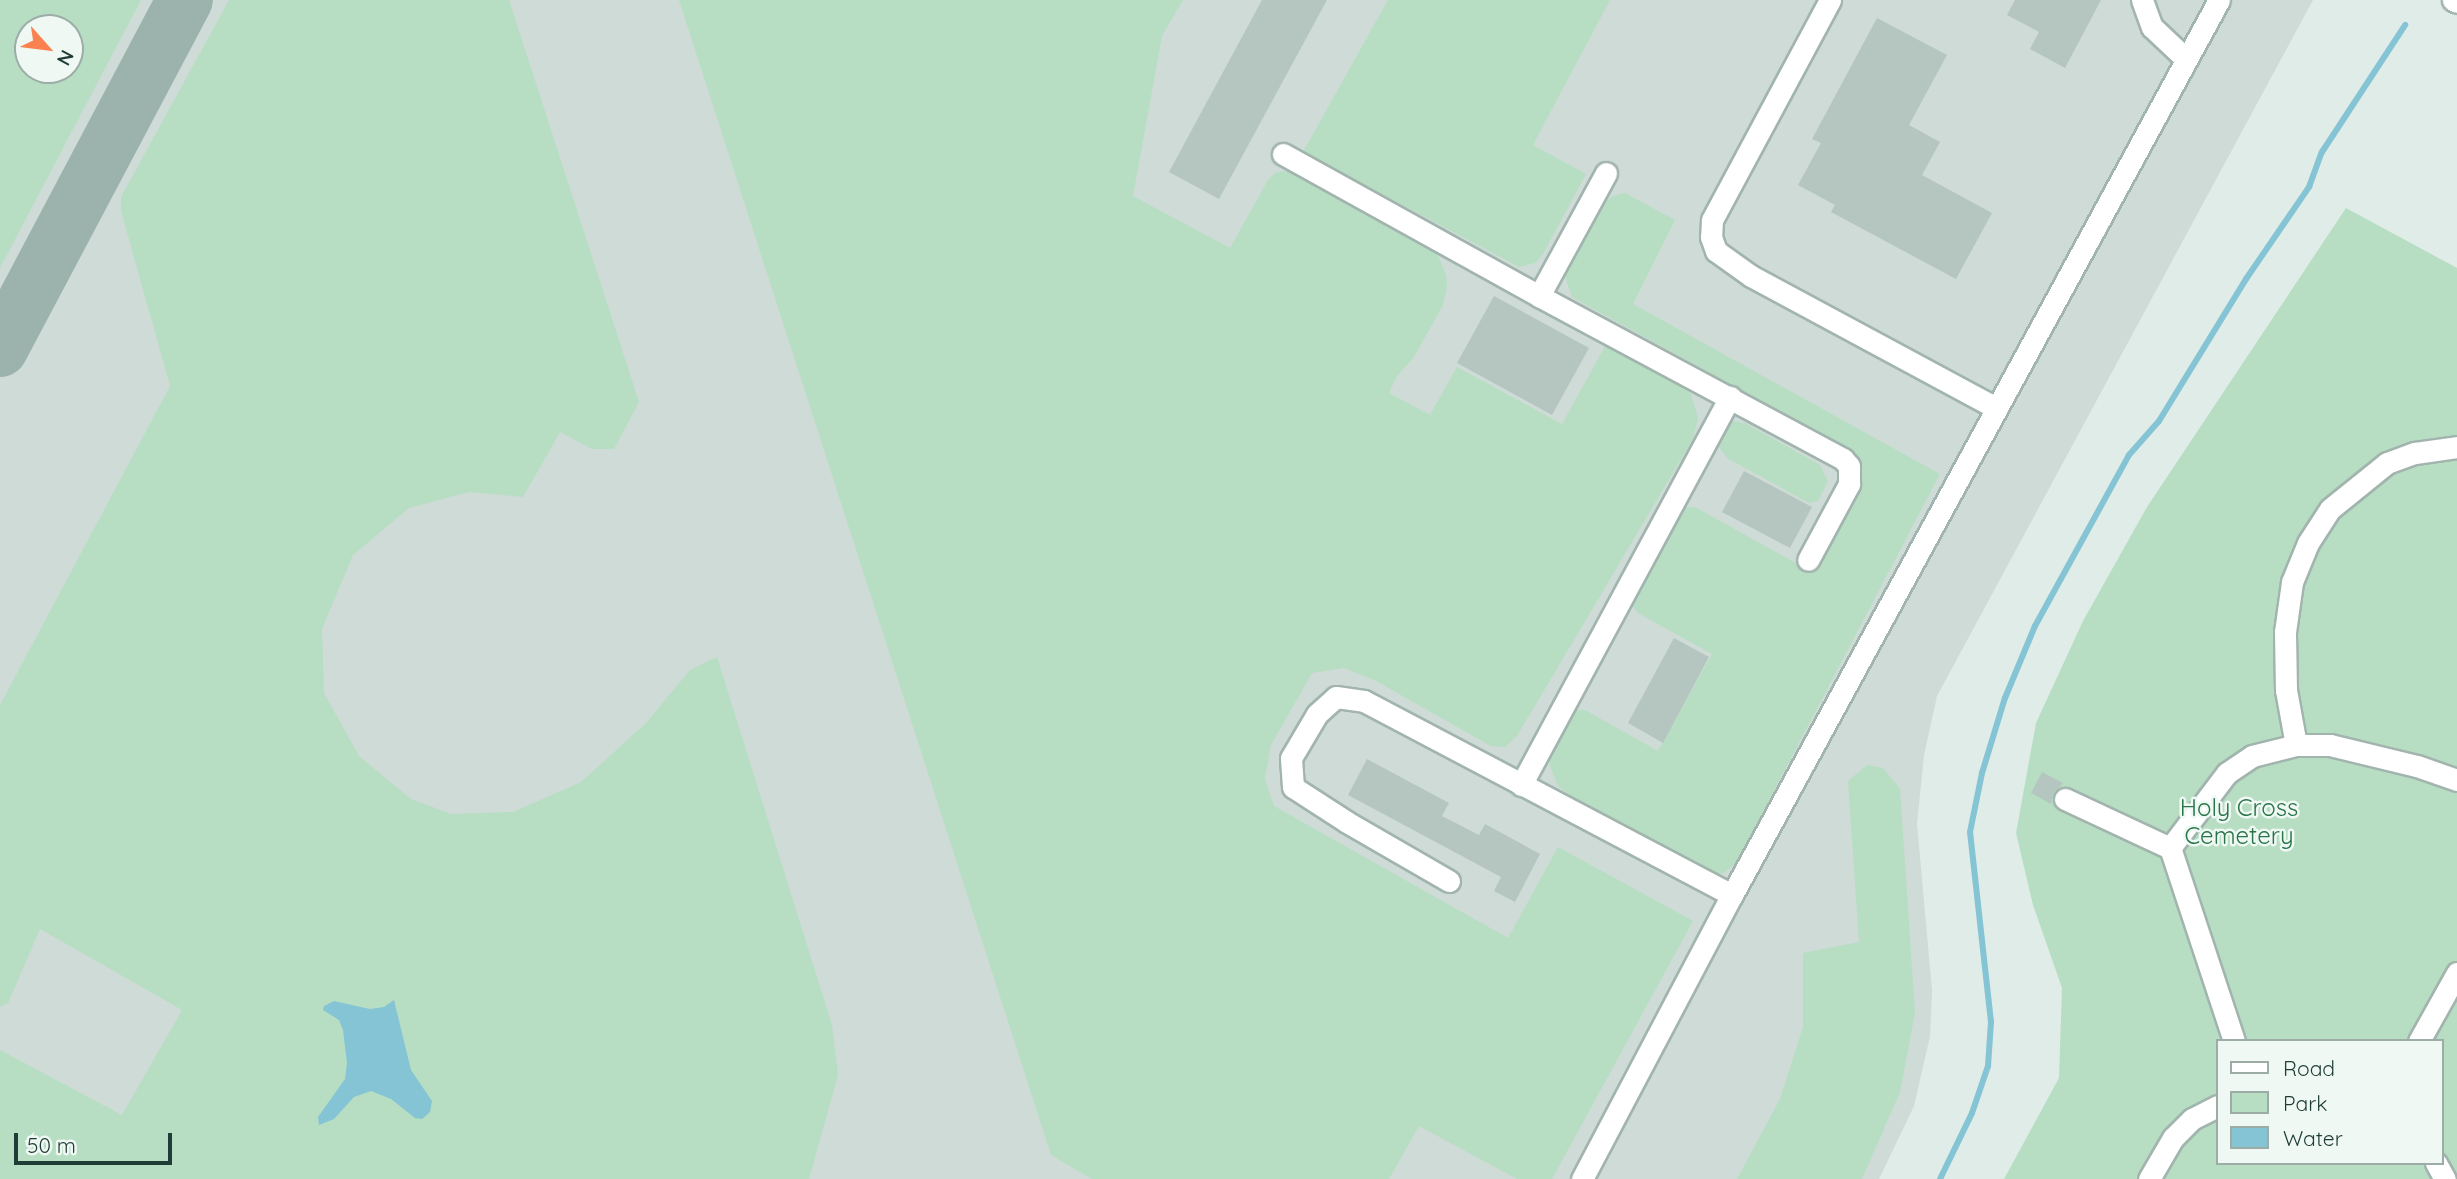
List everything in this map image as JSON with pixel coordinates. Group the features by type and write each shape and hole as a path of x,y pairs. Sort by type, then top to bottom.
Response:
{"lane":[{"path":"1830,0 1712,220 1711,237 1716,251 1751,276 1996,408"},
{"path":"2142,0 2152,27 2186,60"},
{"path":"1582,1179 1732,895 2219,0"},
{"path":"1283,154 1539,296 1834,453 1849,466 1849,484 1808,560"},
{"path":"1539,296 1606,173"},
{"path":"1521,785 1730,397"},
{"path":"2296,745 2286,690 2285,632 2292,582 2308,544 2330,509 2387,463 2415,453 2457,447"},
{"path":"1449,881 1347,822 1293,787 1291,758 1317,713 1336,697 1364,701 1732,895"},
{"path":"2170,848 2227,773 2252,756 2296,745 2330,745 2364,752 2457,780"},
{"path":"2064,799 2170,848 2233,1039"},
{"path":"2420,1039 2457,972"},
{"path":"2150,1179 2174,1138 2192,1119 2216,1106"}],"shaded area":[{"path":"0,0 2313,0 1937,696 1924,755 1917,824 1932,990 1930,1036 1914,1106 1879,1179 0,1179"}],"green space":[{"path":"0,0 141,0 0,268"},
{"path":"229,0 509,0 639,402 614,449 592,449 560,432 523,497 469,492 409,508 353,555 322,629 324,693 359,756 411,799 451,814 513,812 581,782 645,724 690,670 717,657 832,1025 838,1075 809,1179 0,1179 0,1050 122,1115 182,1010 40,929 8,1003 0,1007 0,705 170,386 121,211 121,197"},
{"path":"679,0 1183,0 1162,36 1133,196 1230,248 1268,180 1275,173 1291,170 1429,246 1438,255 1446,275 1447,287 1443,305 1414,357 1397,376 1389,393 1430,415 1457,367 1562,424 1608,341 1673,378 1691,394 1698,418 1693,439 1517,736 1505,747 1491,746 1376,681 1344,668 1312,673 1271,745 1265,779 1274,806 1508,938 1558,847 1693,921 1552,1179 1517,1179 1419,1126 1389,1179 1092,1179 1051,1155"},
{"path":"1388,0 1610,0 1533,145 1586,174 1543,254 1535,263 1519,267 1303,152"},
{"path":"1625,193 1675,220 1633,304 1940,474 1736,863 1724,873 1711,874 1579,802 1558,786 1550,766 1550,746 1573,710 1585,710 1658,751 1712,654 1638,613 1632,605 1630,594 1674,514 1683,508 1695,507 1812,572 1856,491 1859,469 1850,450 1572,297 1565,276 1604,203 1613,196"},
{"name":"Holy Cross Cemetery","path":"2346,208 2457,268 2457,1179 2004,1179 2059,1078 2062,988 2033,905 2016,833 2036,723 2083,621 2147,507"},
{"path":"1730,421 1745,423 1820,465 1828,481 1818,501 1809,503 1727,458 1717,444 1719,429"},
{"path":"1867,765 1883,768 1900,789 1915,1013 1900,1092 1862,1179 1737,1179 1780,1099 1803,1027 1803,953 1859,942 1848,781"}],"water":[{"path":"394,1000 411,1070 432,1101 430,1112 422,1119 415,1118 391,1099 371,1091 354,1097 334,1119 319,1125 318,1117 345,1079 347,1063 343,1030 339,1020 323,1010 324,1006 334,1001 370,1009 384,1007"}],"building":[{"path":"1262,0 1327,0 1219,199 1169,172"},
{"path":"2015,0 2101,0 2065,68 2030,49 2039,32 2007,15"},
{"path":"1877,18 1947,55 1909,125 1940,142 1922,175 1992,213 1956,279 1831,212 1835,205 1798,185 1821,143 1812,139"},
{"path":"1494,296 1589,348 1552,415 1457,363"},
{"path":"1744,471 1812,507 1790,548 1722,512"},
{"path":"1674,638 1709,657 1663,743 1628,723"},
{"path":"1367,759 1449,803 1442,816 1479,835 1485,824 1540,854 1515,902 1494,891 1501,877 1348,795"},
{"path":"2042,772 2063,783 2053,793 2051,804 2031,793"}],"waterway":[{"path":"1940,1179 1972,1113 1988,1066 1991,1022 1970,832 1982,773 2005,698 2035,626 2129,455 2159,421 2246,279 2309,187 2322,152 2405,25"}],"taxiway":[{"path":"0,349 185,0"}]}
